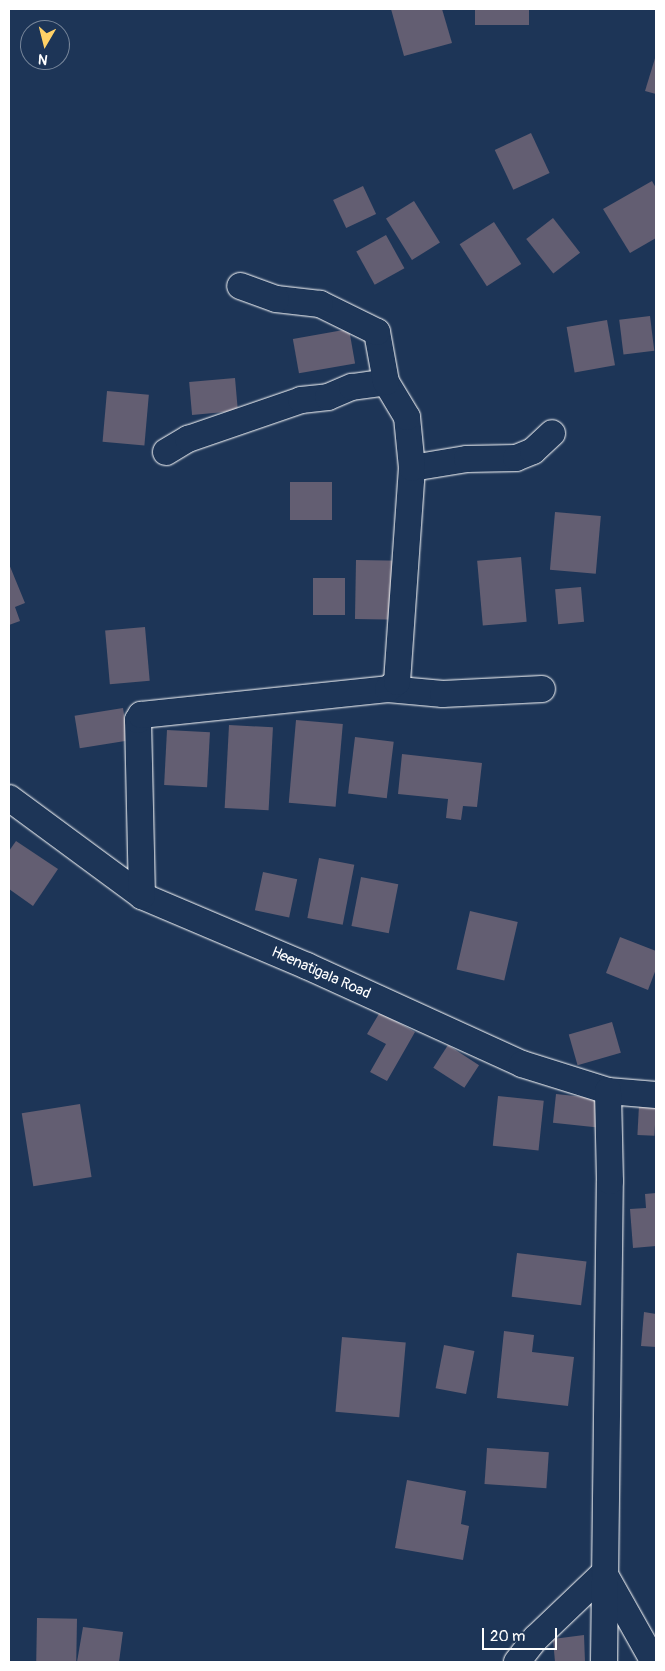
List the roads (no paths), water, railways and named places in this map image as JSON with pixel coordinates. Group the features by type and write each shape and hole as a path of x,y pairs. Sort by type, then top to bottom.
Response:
{"street":[{"path":"240,286 276,298 320,304 377,332 386,382 407,417 412,468 397,682 388,689"},
{"path":"166,452 188,439 293,403 386,382"},
{"path":"412,468 467,459 516,458 533,451 552,433"},
{"path":"142,896 138,720 141,715 388,689 443,694 542,689"},
{"name":"Heenatigala Road","path":"9,798 142,896 307,966 522,1064 608,1091 656,1095"},
{"path":"604,1662 610,1181 608,1091"},
{"path":"517,1662 536,1638 604,1573"},
{"path":"604,1573 654,1662"}]}
